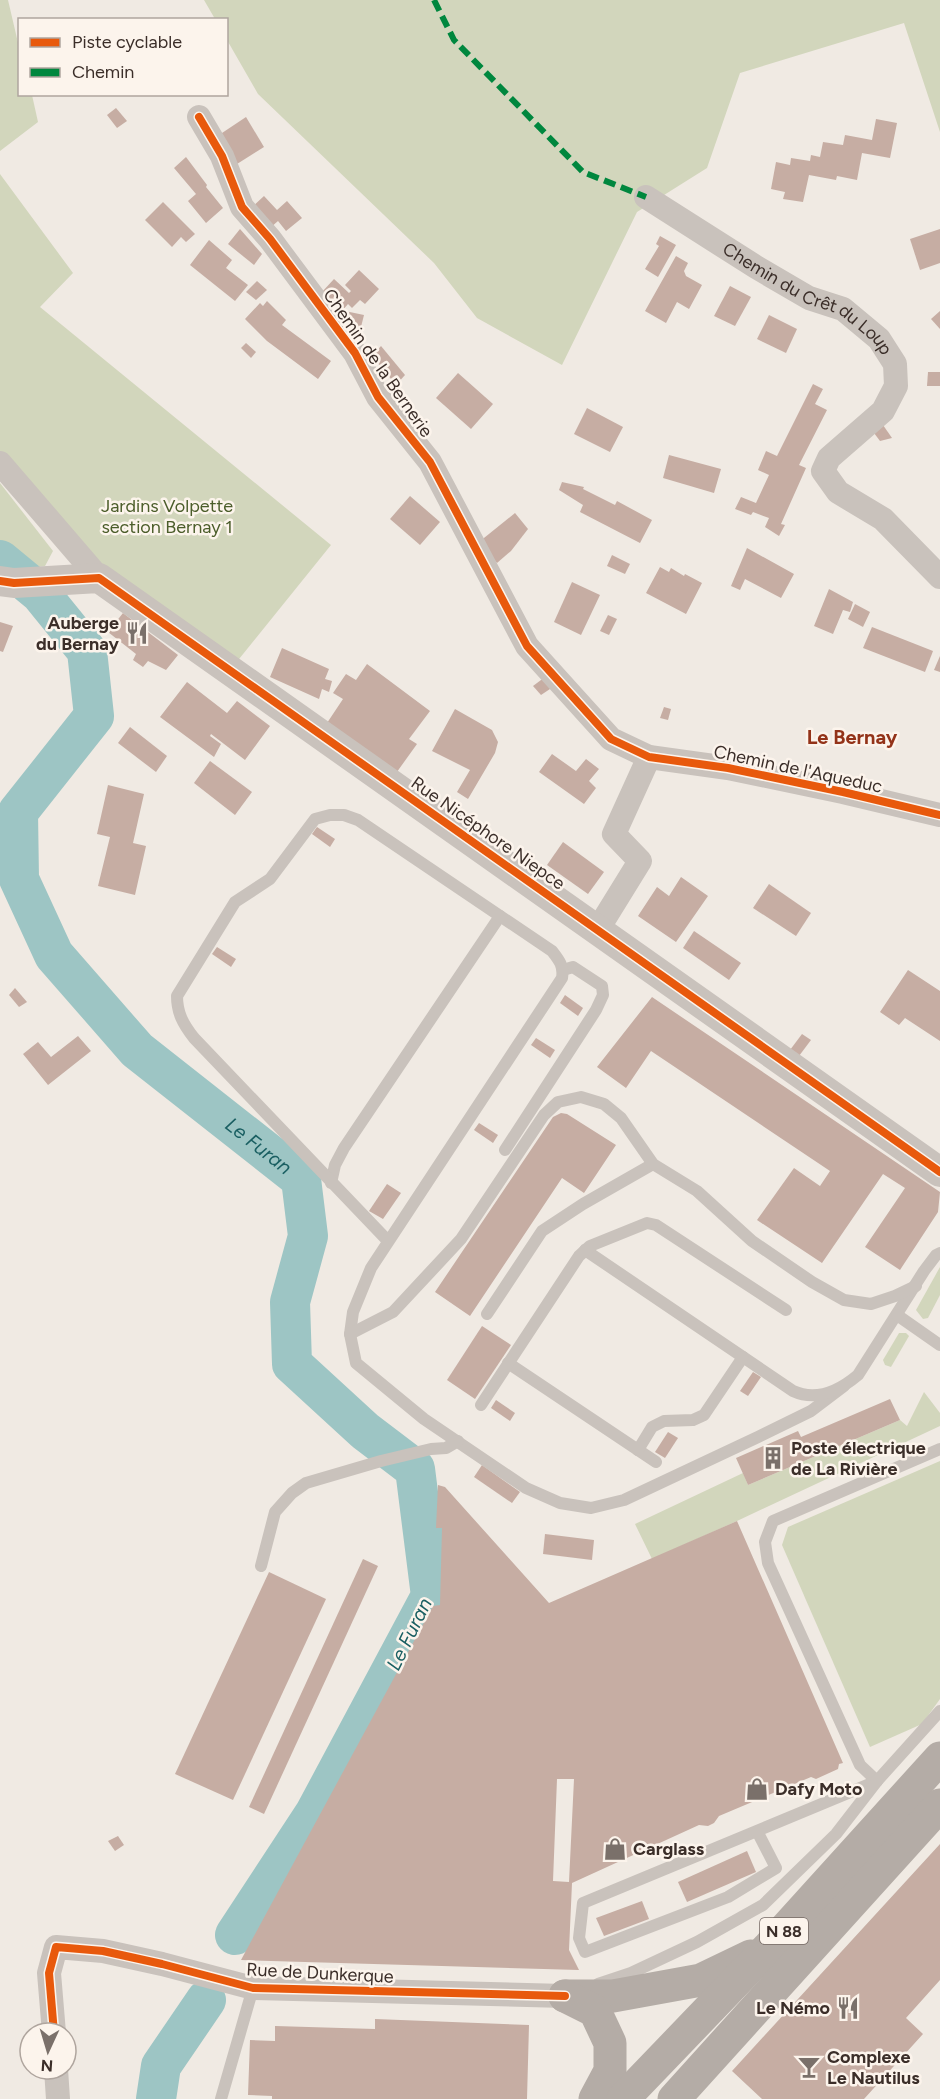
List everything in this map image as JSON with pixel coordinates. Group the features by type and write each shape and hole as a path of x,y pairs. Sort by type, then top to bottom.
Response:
{"highway":[{"name":"N 88","path":"623,2099 768,1948 940,1758"},
{"name":"N 88","path":"674,2099 940,1804"},
{"path":"565,1996 613,1996 701,1980 768,1948"},
{"path":"565,1996 595,2011 610,2043 610,2071 595,2099"}],"street":[{"name":"Chemin de la Bernerie","path":"199,117 222,156 242,207 270,239 355,353 378,397 430,462 527,646 611,739 649,757"},
{"name":"Chemin du Crêt du Loup","path":"646,197 809,298 843,309 879,339 895,364 896,386 883,411 829,458 823,471 838,492 883,519 931,558 940,577"},
{"path":"0,463 99,578"},
{"path":"7,582 99,578"},
{"name":"Rue Nicéphore Niepce","path":"99,578 940,1172"},
{"name":"Chemin de l'Aqueduc","path":"649,757 728,768 940,815"},
{"path":"598,929 640,861 614,834 649,757"},
{"name":"Rue de Dunkerque","path":"53,2021 49,1973 56,1947 103,1951 162,1964 253,1989 565,1996"},
{"path":"57,2081 58,2099"}],"lane":[{"path":"388,1241 194,1038 182,1023 177,1008 177,996 235,902 270,879 315,819 330,815 344,815 358,820 552,951 560,961 563,970 562,978 371,1268 352,1312 350,1334 356,1363 424,1419 526,1488 560,1503 591,1508 624,1500 810,1412 844,1386 858,1374 924,1271 940,1253"},
{"path":"331,1183 335,1165 345,1148 500,916"},
{"path":"504,1150 596,1010 603,994 602,986 573,967 563,970"},
{"path":"350,1334 393,1312 461,1239 544,1115 558,1102 581,1097 604,1104 621,1118 653,1164 697,1191 752,1241 812,1282 844,1300 871,1304 916,1286"},
{"path":"487,1314 542,1231 583,1204 653,1164"},
{"path":"481,1405 579,1256 590,1246 647,1223 656,1225 786,1310"},
{"path":"585,1250 800,1394 810,1397 829,1393 844,1386"},
{"path":"897,1315 940,1345"},
{"path":"638,1450 652,1427 664,1421 693,1420 704,1415 744,1357"},
{"path":"508,1363 656,1462"},
{"path":"261,1566 275,1512 292,1493 306,1483 381,1461 431,1449 446,1448 458,1441"},
{"path":"757,1831 776,1868 728,1897 585,1952 579,1938 583,1903 877,1781 860,1765 768,1563 765,1542 773,1521 940,1449"},
{"name":"Rue de Dunkerque","path":"565,1996 631,1973 698,1942 763,1905 836,1834 877,1781 940,1711"},
{"path":"221,2099 253,1989"}],"green space":[{"path":"0,0 8,0 18,43 18,96 32,96 38,122 0,151"},
{"path":"204,0 940,0 940,132 904,23 740,73 707,168 637,212 562,365 477,318 434,263 258,94 228,42 228,18 214,18"},
{"name":"Jardins Volpette section Bernay 1","path":"0,174 73,273 40,307 331,545 235,664 107,572 0,451"},
{"path":"0,483 53,551 45,566 32,568 0,544"},
{"path":"940,1267 940,1295 928,1318 923,1319 916,1310"},
{"path":"899,1333 906,1333 909,1336 891,1367 885,1365 883,1360"},
{"path":"924,1392 940,1413 940,1426 652,1559 635,1524 743,1473 748,1485 900,1420 907,1426"},
{"path":"940,1461 940,1699 922,1724 870,1747 782,1545 788,1527"}],"building":[{"path":"116,108 127,121 117,128 107,115"},
{"path":"246,117 264,147 237,164 219,135"},
{"path":"876,119 897,123 890,158 862,153 857,180 837,176 836,180 809,175 803,202 783,199 785,192 771,189 776,162 790,165 791,158 810,161 811,155 820,157 823,142 843,145 845,135 872,140"},
{"path":"186,157 223,208 206,223 188,201 196,194 174,168"},
{"path":"264,196 277,210 287,201 302,218 286,231 278,221 270,228 252,207"},
{"path":"163,202 195,234 186,242 181,237 172,247 145,220"},
{"path":"240,229 262,254 254,265 228,244"},
{"path":"940,229 940,263 920,270 910,239"},
{"path":"660,236 676,245 658,277 645,269 659,246 656,244"},
{"path":"209,240 232,260 226,268 248,285 235,301 190,265"},
{"path":"676,256 688,263 684,271 686,276 702,285 689,309 677,302 666,323 645,311"},
{"path":"359,270 379,289 365,304 360,300 352,308 348,304 342,311 322,292 334,279 349,293 351,291 345,285"},
{"path":"257,281 267,290 256,300 246,292"},
{"path":"730,286 751,297 735,326 714,316"},
{"path":"267,301 286,320 282,325 331,361 318,379 267,341 245,319 260,303 263,306"},
{"path":"345,311 364,315 361,327 342,322"},
{"path":"940,311 940,329 931,319"},
{"path":"769,315 797,329 786,353 757,339"},
{"path":"246,343 256,352 251,358 241,348"},
{"path":"381,346 405,375 396,385 372,356"},
{"path":"928,372 940,372 940,386 927,386"},
{"path":"458,373 493,404 471,429 436,398"},
{"path":"813,384 823,389 815,404 827,410 799,465 806,468 781,524 785,525 779,536 765,527 769,518 735,509 741,497 756,503 769,475 758,470 766,451 777,456"},
{"path":"587,408 623,427 610,452 574,434"},
{"path":"883,425 892,438 880,441 874,433"},
{"path":"669,455 721,469 714,493 663,478"},
{"path":"562,482 584,487 583,489 615,505 617,501 652,520 640,543 580,512 583,505 559,490"},
{"path":"410,496 440,522 420,545 390,519"},
{"path":"515,513 528,529 511,551 497,563 479,542"},
{"path":"747,548 794,574 781,598 745,579 740,590 731,586"},
{"path":"612,555 630,564 625,574 607,566"},
{"path":"660,567 669,572 671,568 702,583 686,614 646,593"},
{"path":"572,582 600,595 581,635 554,622"},
{"path":"829,589 853,602 850,612 843,610 833,634 814,626"},
{"path":"855,604 870,612 863,627 848,619"},
{"path":"123,613 178,655 166,670 148,661 143,667 133,660 136,654 108,632"},
{"path":"608,615 617,619 609,635 600,631"},
{"path":"0,622 13,626 3,652 0,651"},
{"path":"872,627 933,651 925,672 863,648"},
{"path":"282,648 329,669 325,679 332,681 329,692 322,689 319,699 270,677"},
{"path":"940,656 940,672 934,670"},
{"path":"367,664 430,711 409,739 417,744 394,776 325,726 343,699 333,693 346,674 356,680"},
{"path":"545,677 553,687 541,695 533,686"},
{"path":"187,682 227,713 237,701 270,726 245,760 211,734 210,736 221,744 214,757 160,717"},
{"path":"664,707 671,709 668,720 660,718"},
{"path":"455,709 492,730 498,742 495,753 468,799 457,792 470,770 432,751"},
{"path":"130,727 167,756 156,772 118,743"},
{"path":"552,754 576,771 586,759 599,769 589,781 596,788 584,804 539,772"},
{"path":"210,761 252,792 235,815 194,783"},
{"path":"108,785 144,794 133,843 146,846 135,895 98,886 110,837 97,834"},
{"path":"317,827 335,839 330,847 312,834"},
{"path":"563,842 604,872 588,894 547,865"},
{"path":"681,877 708,896 676,942 638,916 657,887 669,896"},
{"path":"769,884 811,913 796,936 753,908"},
{"path":"694,931 741,963 729,980 683,948"},
{"path":"217,947 236,959 231,967 212,954"},
{"path":"908,970 940,991 940,1041 905,1018 899,1025 880,1012"},
{"path":"15,988 27,1002 19,1007 9,995"},
{"path":"565,995 583,1008 578,1016 560,1003"},
{"path":"652,997 940,1192 938,1212 900,1270 865,1247 905,1188 883,1174 822,1263 757,1220 794,1168 820,1186 830,1171 651,1051 626,1088 597,1067"},
{"path":"802,1034 811,1040 799,1056 790,1050"},
{"path":"78,1036 91,1051 48,1085 23,1054 38,1042 51,1057"},
{"path":"536,1038 555,1050 550,1058 531,1045"},
{"path":"561,1113 567,1114 616,1145 584,1193 562,1178 470,1316 435,1292 553,1117"},
{"path":"479,1123 498,1135 493,1143 474,1130"},
{"path":"387,1184 401,1193 383,1219 369,1211"},
{"path":"482,1326 511,1345 475,1399 447,1380"},
{"path":"753,1372 761,1377 748,1396 740,1391"},
{"path":"890,1399 900,1420 748,1485 736,1458 798,1431 801,1437"},
{"path":"496,1400 515,1413 510,1421 491,1408"},
{"path":"668,1432 678,1438 665,1458 655,1452"},
{"path":"482,1465 520,1492 512,1503 474,1477"},
{"path":"438,1485 445,1487 549,1603 737,1521 843,1763 839,1764 838,1769 816,1779 811,1777 719,1816 714,1823 708,1826 699,1825 572,1883 569,1950 579,1970 241,1960 433,1606 440,1605 442,1528 436,1528","holes":["557,1779 574,1779 569,1882 553,1881"]},
{"path":"545,1534 594,1540 592,1560 543,1554"},
{"path":"363,1559 378,1566 264,1814 249,1807"},
{"path":"269,1572 326,1599 233,1800 175,1774"},
{"path":"118,1836 124,1845 115,1851 108,1841"},
{"path":"940,1844 940,1980 906,2018 923,2034 864,2099 762,2099 732,2071"},
{"path":"747,1851 756,1872 687,1902 678,1882"},
{"path":"642,1901 649,1919 604,1936 596,1918"},
{"path":"375,2019 529,2025 527,2099 272,2099 272,2096 248,2095 250,2040 275,2041 275,2026 375,2029"}],"waterway":[{"name":"Le Furan","path":"0,560 40,593 87,651 94,716 18,812 19,879 54,955 137,1050 301,1179 308,1236 290,1302 292,1364 365,1431 415,1469 431,1596 315,1813 235,1935"},
{"name":"Le Furan","path":"156,2099 161,2066 206,2000"}],"marked path":[{"path":"434,0 454,40 583,172 646,197"}],"cycle path":[{"path":"199,117 222,156 242,207 270,239 355,353 378,397 430,462 527,646 611,739 649,757 728,768 940,815"},
{"path":"0,581 14,583 99,578 940,1172"},
{"path":"53,2021 49,1973 56,1947 103,1951 253,1988 565,1996"}],"place":[{"name":"Auberge du Bernay","path":"137,633"},
{"name":"Poste électrique de La Rivière","path":"773,1458"},
{"name":"Dafy Moto","path":"757,1789"},
{"name":"Carglass","path":"615,1849"},
{"name":"Le Némo","path":"848,2008"},
{"name":"Complexe Le Nautilus","path":"809,2067"}],"district":[{"name":"Le Bernay","path":"852,737"}]}
